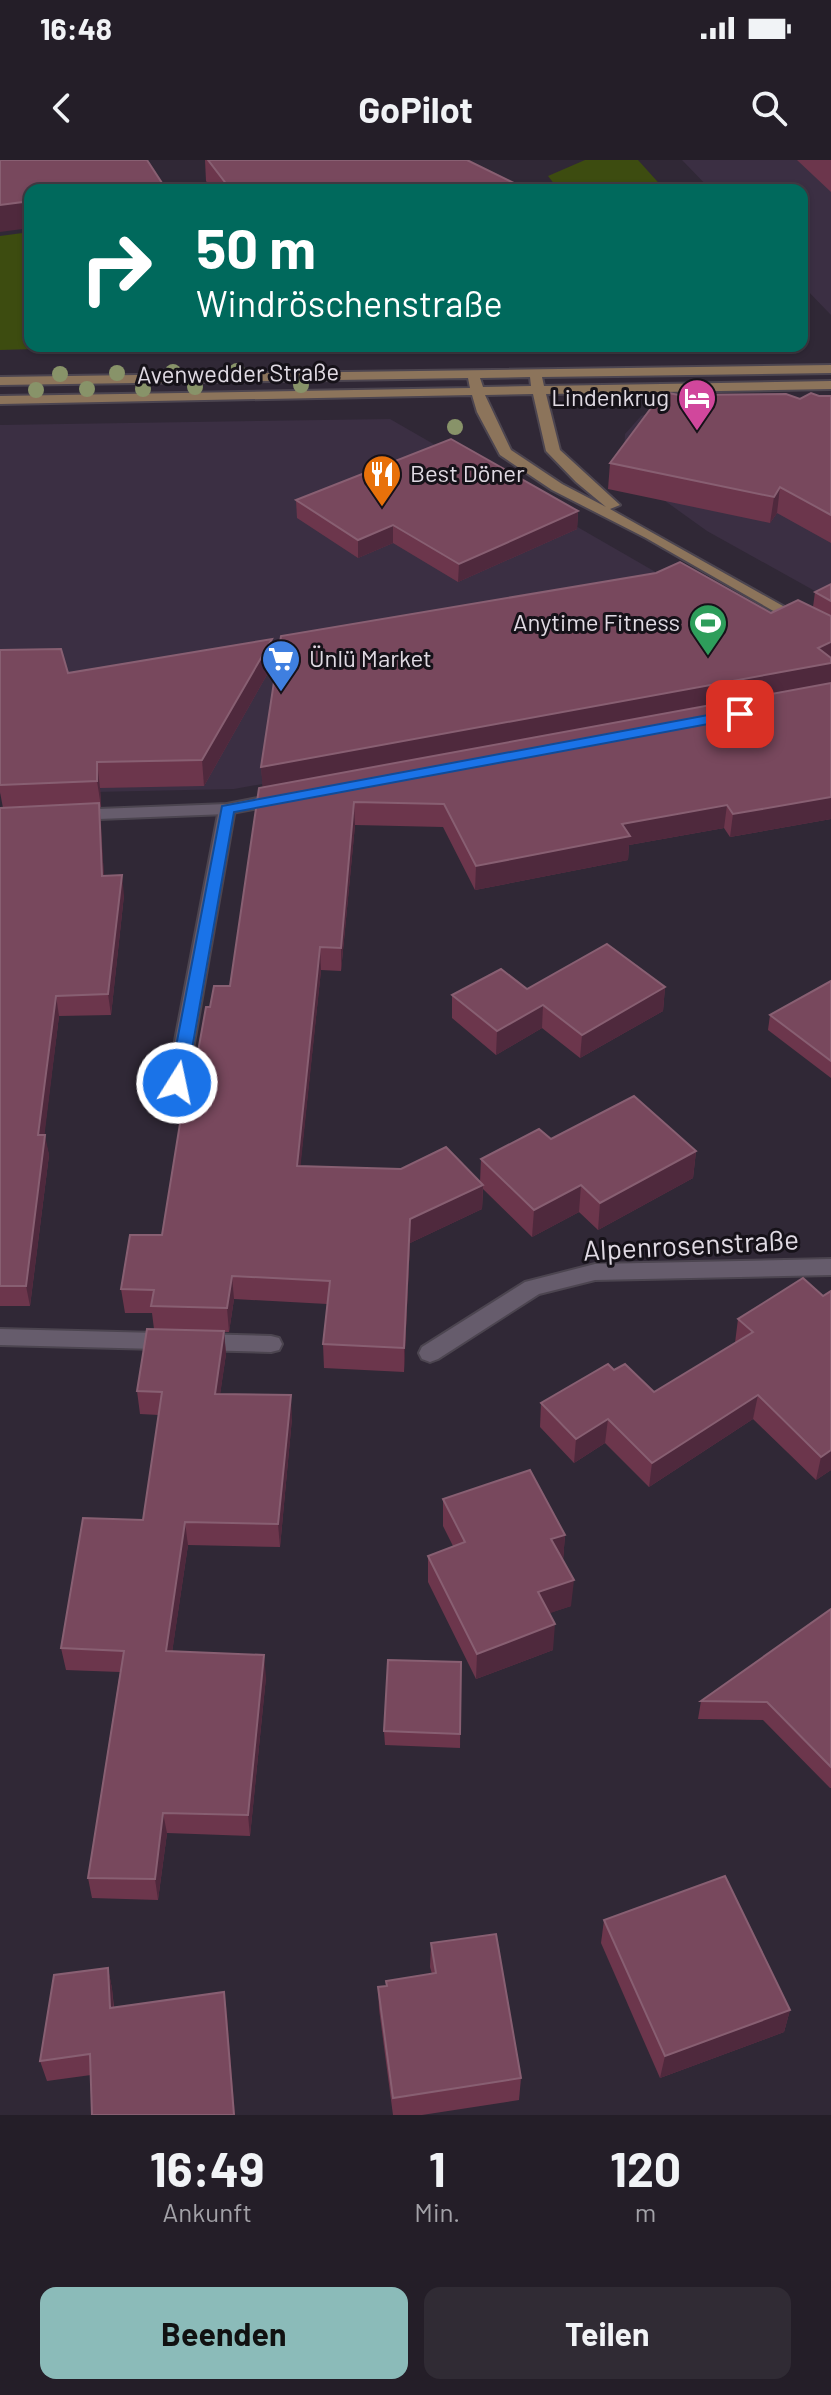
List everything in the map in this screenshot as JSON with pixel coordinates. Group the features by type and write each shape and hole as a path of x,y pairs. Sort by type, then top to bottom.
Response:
{"main road":[{"name":"Avenwedder Straße","path":"0,381 831,369"},
{"path":"473,373 476,392 505,452 557,487 651,535 831,639"},
{"path":"535,373 553,451 581,479 651,535"},
{"name":"Avenwedder Straße","path":"0,400 831,385"}],"street":[{"path":"52,816 227,809 305,795"},
{"path":"177,1083 227,809"},
{"name":"Alpenrosenstraße","path":"430,1353 533,1288 595,1272 831,1267"},
{"path":"0,1337 271,1344"}],"shaded area":[{"path":"682,160 831,160 831,315 808,291 808,184 705,184"},
{"path":"831,402 831,600 707,531 640,483 624,453 625,434 641,416 664,408"},
{"path":"390,419 831,673 831,681 234,789 0,794 0,425"}],"green space":[{"path":"585,160 638,160 660,184 554,184 548,176"},
{"path":"24,233 24,349 0,350 0,236"}],"building":[{"path":"0,160 147,160 162,183 24,184 24,202 0,205"},
{"path":"208,160 467,160 516,184 226,184"},
{"path":"663,392 679,395 786,394 800,399 811,393 831,396 831,515 780,487 774,497 610,463"},
{"path":"451,439 578,511 459,564 393,525 358,540 296,500"},
{"path":"680,562 771,613 798,600 831,616 831,642 818,648 831,658 831,663 261,767 281,636 656,573"},
{"path":"831,584 831,601 815,592"},
{"path":"272,639 202,760 97,762 97,781 0,785 0,650 61,649 68,673"},
{"path":"831,683 831,797 733,814 727,805 622,824 630,836 476,866 444,804 354,802 341,948 320,947 297,1166 401,1169 446,1147 483,1185 410,1219 404,1348 323,1344 330,1281 232,1276 227,1308 151,1306 154,1290 121,1289 130,1235 162,1235 188,1074 194,1074 206,1007 210,1007 214,986 230,986 259,788"},
{"path":"99,803 102,876 122,875 108,994 56,996 38,1135 45,1135 26,1286 0,1286 0,808"},
{"path":"607,944 665,987 582,1035 543,1005 497,1031 452,995 501,969 527,989"},
{"path":"831,981 831,1061 770,1015"},
{"path":"634,1096 696,1151 600,1203 581,1185 534,1210 481,1159 539,1129 551,1139"},
{"path":"803,1278 823,1296 831,1291 831,1450 821,1457 758,1395 652,1463 608,1419 576,1439 541,1403 608,1364 614,1370 625,1364 654,1392 753,1332 738,1319"},
{"path":"147,1329 224,1331 215,1394 291,1395 278,1524 185,1522 166,1651 264,1655 248,1815 163,1813 155,1879 88,1878 124,1651 61,1648 83,1518 143,1520 162,1392 137,1391"},
{"path":"530,1470 565,1535 551,1539 574,1580 538,1592 555,1624 477,1654 428,1556 465,1542 443,1499"},
{"path":"831,1609 831,1767 767,1702 701,1701"},
{"path":"388,1660 461,1662 460,1734 384,1731"},
{"path":"725,1876 790,2010 665,2056 604,1920"},
{"path":"496,1934 521,2078 393,2098 378,1987 387,1986 386,1981 436,1973 431,1943"},
{"path":"108,1968 110,2008 224,1992 234,2115 92,2115 90,2054 40,2061 54,1975"}],"place":[{"name":"Lindenkrug","path":"697,432"},
{"name":"Best Döner","path":"382,508"},
{"name":"Anytime Fitness","path":"708,657"},
{"name":"Ünlü Market","path":"281,693"}],"route":[{"path":"177,1083 227,809 740,714"}]}
